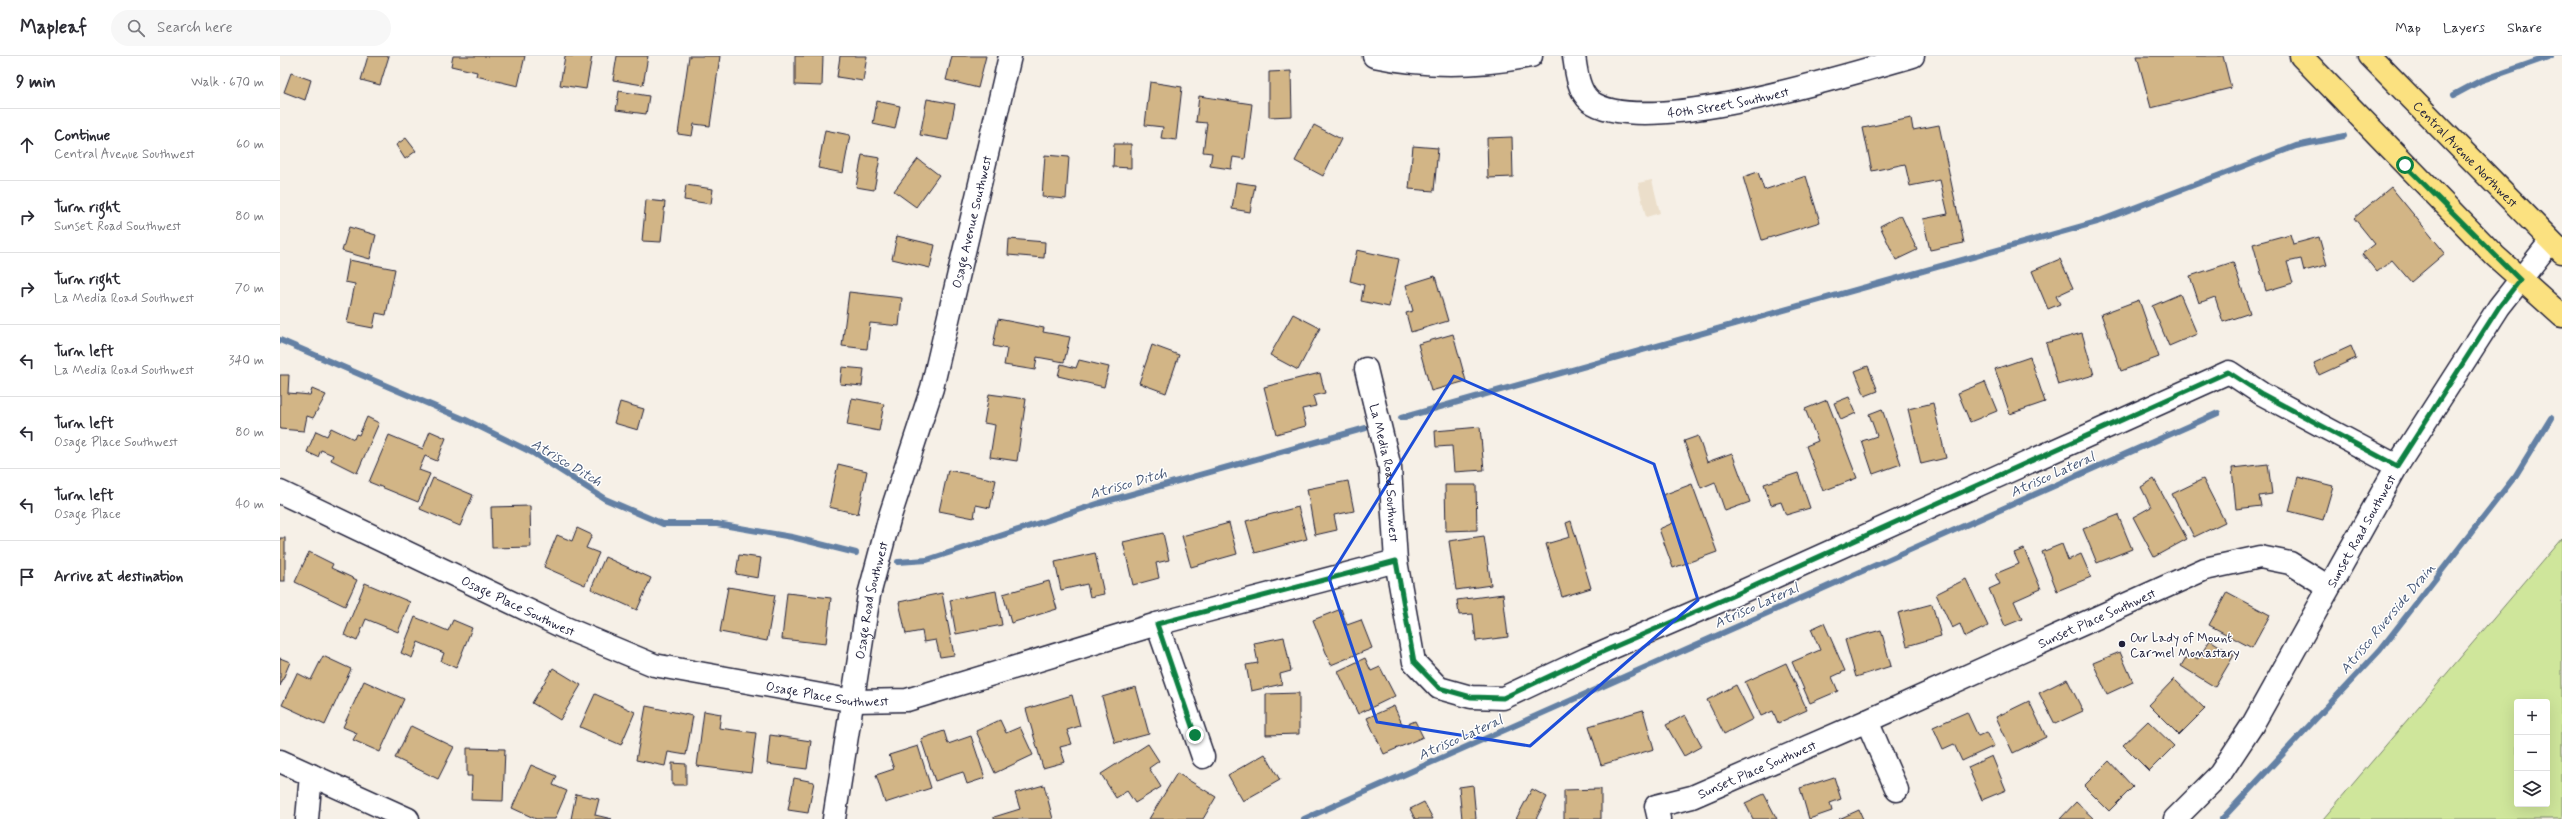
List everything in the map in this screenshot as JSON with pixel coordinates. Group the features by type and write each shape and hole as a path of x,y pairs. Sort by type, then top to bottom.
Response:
{"main road":[{"path":"2301,56 2405,165 2520,280 2562,316"},
{"name":"Central Avenue Northwest","path":"2370,56 2556,247"}],"street":[{"name":"Osage Avenue Southwest","path":"932,388 1010,56"},
{"path":"1374,56 1408,63 1462,64 1531,56"},
{"name":"40th Street Southwest","path":"1574,56 1579,84 1588,100 1603,109 1626,114 1697,110 1815,85 1913,56"},
{"name":"Sunset Road Southwest","path":"2175,819 2220,774 2253,724 2397,466 2499,307 2520,280 2556,247"},
{"name":"La Media Road Southwest","path":"1366,369 1390,468 1396,561 1414,662 1439,688 1471,697 1503,698 1586,659 1732,596 2228,372 2262,394 2397,466"},
{"name":"Osage Road Southwest","path":"834,819 854,701 869,595 890,516 932,388"},
{"name":"Osage Place Southwest","path":"280,492 563,627 654,665 854,701 907,700 1157,624 1396,561"},
{"name":"Sunset Place Southwest","path":"1659,819 1656,806 1692,797 1867,721 2205,569 2260,557 2290,563 2330,587"},
{"path":"1157,624 1203,757"},
{"path":"1867,721 1897,790"},
{"path":"280,761 408,819"},
{"path":"307,819 311,774"}],"highlighted area":[{"path":"1454,376 1654,464 1698,600 1530,746 1377,722 1329,578"}],"shaded area":[{"path":"1652,180 1660,213 1646,217 1638,183"}],"green space":[{"path":"2562,538 2562,819 2323,819"}],"building":[{"path":"368,56 389,56 380,85 361,80"},
{"path":"453,56 525,56 518,86 476,76 477,72 451,66"},
{"path":"565,56 592,56 586,89 560,85"},
{"path":"617,56 648,56 643,85 613,80"},
{"path":"689,56 720,56 710,126 694,124 692,136 678,134"},
{"path":"795,56 823,56 822,86 795,85"},
{"path":"840,56 867,56 863,81 837,77"},
{"path":"952,56 986,56 978,88 946,80"},
{"path":"2137,56 2223,56 2231,88 2151,108"},
{"path":"1291,71 1292,116 1269,117 1269,72"},
{"path":"291,73 311,80 305,100 284,92"},
{"path":"1150,82 1182,87 1176,140 1161,138 1163,127 1145,125"},
{"path":"619,91 649,96 646,114 616,110"},
{"path":"1199,96 1252,104 1245,159 1233,157 1231,169 1210,166 1212,153 1203,152 1207,123 1196,122"},
{"path":"927,99 955,104 948,140 920,135"},
{"path":"877,101 900,106 895,129 873,124"},
{"path":"1911,118 1913,130 1939,125 1964,243 1930,250 1923,219 1948,214 1940,180 1910,186 1905,164 1872,171 1863,128"},
{"path":"1314,125 1341,139 1323,176 1295,161"},
{"path":"825,130 850,135 843,173 818,168"},
{"path":"1512,137 1513,177 1488,178 1487,138"},
{"path":"406,138 416,151 405,159 396,145"},
{"path":"1114,144 1131,144 1131,168 1113,167"},
{"path":"1413,146 1438,148 1434,191 1409,189"},
{"path":"862,155 880,158 874,190 856,187"},
{"path":"1045,155 1069,157 1066,199 1042,197"},
{"path":"918,159 939,175 916,207 894,191"},
{"path":"1758,172 1764,190 1806,176 1820,222 1762,240 1743,177"},
{"path":"1236,182 1255,185 1250,212 1232,209"},
{"path":"686,185 713,189 711,204 684,200"},
{"path":"2391,187 2445,253 2411,282 2392,260 2377,272 2362,254 2375,244 2354,218"},
{"path":"646,200 665,202 661,242 642,241"},
{"path":"1901,215 1917,250 1896,260 1880,226"},
{"path":"349,227 376,235 370,259 342,251"},
{"path":"2290,234 2293,244 2319,237 2327,265 2304,271 2301,259 2287,262 2293,283 2266,291 2253,244"},
{"path":"897,236 935,245 930,268 892,259"},
{"path":"1009,239 1045,242 1044,258 1008,255"},
{"path":"1357,250 1399,259 1389,307 1361,301 1364,285 1350,281"},
{"path":"2060,259 2073,288 2056,296 2060,304 2048,309 2032,271"},
{"path":"349,260 395,269 386,315 376,313 373,328 347,323 355,284 345,282"},
{"path":"2233,262 2250,313 2223,322 2215,297 2199,303 2190,276"},
{"path":"1435,276 1448,321 1411,332 1406,313 1413,311 1406,285"},
{"path":"849,292 902,298 899,326 870,323 867,349 842,346"},
{"path":"2180,294 2197,334 2169,346 2152,306"},
{"path":"2139,300 2159,357 2121,371 2101,314"},
{"path":"1293,314 1320,328 1298,370 1270,355"},
{"path":"998,319 1044,328 1043,332 1070,337 1064,362 1037,357 1035,370 1004,365 1007,349 993,346"},
{"path":"2082,333 2094,375 2058,385 2046,343"},
{"path":"1453,334 1466,381 1431,391 1418,344"},
{"path":"1152,345 1179,355 1166,393 1139,383"},
{"path":"2351,346 2356,358 2319,375 2314,363"},
{"path":"2030,357 2045,402 2010,414 1995,369"},
{"path":"1079,360 1109,367 1104,387 1058,376 1061,364 1076,368"},
{"path":"1868,366 1878,391 1865,396 1855,371"},
{"path":"842,367 864,369 862,386 840,384"},
{"path":"1320,373 1325,393 1313,396 1316,406 1302,409 1306,426 1276,434 1264,387"},
{"path":"280,375 289,375 288,393 310,395 312,389 326,395 313,418 307,416 304,431 280,429"},
{"path":"1985,382 1997,411 1970,422 1958,393"},
{"path":"989,394 1026,399 1017,461 990,457 995,425 984,423"},
{"path":"1849,397 1856,413 1841,420 1834,403"},
{"path":"852,398 884,404 879,431 847,425"},
{"path":"1827,400 1857,478 1823,491 1806,446 1818,441 1805,409"},
{"path":"620,402 644,409 638,430 614,423"},
{"path":"1933,403 1946,458 1921,464 1908,409"},
{"path":"1882,409 1901,464 1873,474 1862,441 1877,436 1869,414"},
{"path":"367,417 379,423 357,473 331,460 333,455 321,450 318,457 307,452 316,431 327,436 331,428 354,439 356,434 359,435"},
{"path":"1480,427 1484,470 1454,472 1452,446 1436,447 1435,431"},
{"path":"430,431 446,438 437,461 425,456 419,470 430,474 418,502 369,482 389,435 423,449"},
{"path":"1698,436 1707,462 1732,453 1750,502 1725,511 1715,482 1701,488 1684,441"},
{"path":"838,464 867,471 858,514 829,507"},
{"path":"2268,464 2272,494 2259,496 2261,506 2236,509 2232,468"},
{"path":"948,470 996,480 990,508 976,505 974,518 939,511"},
{"path":"1798,473 1810,508 1786,515 1781,502 1771,505 1764,484"},
{"path":"2298,477 2333,486 2323,520 2289,511"},
{"path":"433,478 473,495 460,526 420,509"},
{"path":"2154,479 2187,539 2154,557 2133,517 2151,507 2141,487"},
{"path":"2203,479 2225,522 2194,537 2172,494"},
{"path":"1348,481 1354,511 1334,515 1337,530 1315,535 1307,489"},
{"path":"1692,484 1717,552 1673,568 1659,529 1673,523 1663,495"},
{"path":"1445,485 1476,485 1477,530 1446,531"},
{"path":"530,506 531,547 492,548 491,507"},
{"path":"1298,507 1307,539 1255,553 1246,521"},
{"path":"2118,515 2132,549 2097,563 2083,529"},
{"path":"1571,521 1591,588 1562,597 1546,544 1570,537 1566,523"},
{"path":"1229,523 1237,554 1191,567 1182,536"},
{"path":"577,528 592,535 586,548 599,553 585,585 544,567 557,535 572,541"},
{"path":"1163,533 1169,560 1156,563 1159,578 1133,585 1123,542"},
{"path":"1484,536 1491,585 1456,590 1449,541"},
{"path":"280,538 285,538 285,581 280,581"},
{"path":"2062,544 2068,560 2081,554 2091,577 2057,591 2042,552"},
{"path":"2024,549 2041,589 2014,601 2022,619 2005,626 1989,589 2000,584 1995,574 2019,564 2014,553"},
{"path":"309,552 333,564 331,568 357,580 345,606 295,582"},
{"path":"1095,553 1104,594 1090,597 1087,584 1061,590 1055,562"},
{"path":"739,555 761,558 758,578 736,574"},
{"path":"605,557 651,578 637,610 591,589"},
{"path":"1966,579 1988,626 1965,637 1960,624 1952,628 1936,594"},
{"path":"1049,581 1057,609 1011,623 1003,594"},
{"path":"365,583 410,602 398,632 366,619 357,641 344,635"},
{"path":"728,587 775,595 767,641 720,632"},
{"path":"996,591 1002,625 956,634 950,600"},
{"path":"2227,592 2270,615 2252,648 2209,625"},
{"path":"787,593 831,598 826,644 782,639"},
{"path":"942,593 954,655 940,657 936,640 924,642 922,631 906,634 899,602"},
{"path":"1503,594 1508,637 1476,641 1473,614 1459,615 1457,600"},
{"path":"1932,604 1941,636 1907,646 1898,613"},
{"path":"1341,609 1347,625 1361,620 1372,648 1331,665 1313,620"},
{"path":"415,617 448,631 453,620 472,628 456,668 441,661 444,653 418,642 412,658 401,653"},
{"path":"1824,623 1845,671 1832,677 1838,691 1810,703 1792,662 1820,650 1811,629"},
{"path":"1881,630 1891,666 1856,677 1845,640"},
{"path":"1284,637 1291,671 1280,674 1282,684 1251,691 1246,665 1258,663 1254,643"},
{"path":"2210,640 2234,655 2215,687 2181,666 2188,654 2198,659"},
{"path":"2120,652 2133,682 2107,694 2093,663"},
{"path":"323,656 351,669 325,725 282,705 297,673 311,680"},
{"path":"280,658 290,662 280,686"},
{"path":"1365,658 1371,671 1380,667 1395,696 1358,714 1338,671"},
{"path":"1786,663 1807,710 1778,723 1773,711 1761,716 1745,682"},
{"path":"553,668 581,685 560,720 532,703"},
{"path":"2067,679 2083,711 2055,724 2039,693"},
{"path":"2174,679 2205,709 2179,735 2149,705"},
{"path":"364,681 404,699 380,752 353,740 357,733 343,727"},
{"path":"1736,685 1753,719 1724,734 1707,700"},
{"path":"1136,687 1149,734 1115,743 1102,697"},
{"path":"1299,693 1299,734 1266,735 1266,694"},
{"path":"595,694 635,712 621,745 580,727"},
{"path":"1072,695 1080,726 1067,730 1072,744 1060,747 1065,762 1043,768 1026,709"},
{"path":"2029,701 2046,737 2013,753 1996,717"},
{"path":"646,706 693,716 686,755 668,752 665,766 636,760"},
{"path":"1394,706 1403,726 1415,721 1423,737 1384,754 1367,718"},
{"path":"1643,710 1654,749 1601,765 1589,726"},
{"path":"704,711 721,714 719,728 756,733 751,773 697,766"},
{"path":"1967,712 1978,736 1987,732 1994,746 1962,761 1954,744 1943,749 1933,727"},
{"path":"1685,715 1702,746 1684,756 1666,725"},
{"path":"1000,720 1006,733 1020,727 1033,755 995,773 976,731"},
{"path":"2148,721 2174,746 2149,771 2123,745"},
{"path":"411,726 454,747 438,779 395,758"},
{"path":"944,731 948,744 971,736 985,778 967,784 963,772 935,781 921,739"},
{"path":"770,735 811,741 807,769 767,764"},
{"path":"1148,744 1159,761 1149,768 1161,787 1135,803 1127,791 1116,798 1101,774"},
{"path":"918,746 931,788 885,803 876,775 894,769 889,755"},
{"path":"467,748 505,749 503,801 471,800 472,776 467,776"},
{"path":"1265,754 1280,780 1243,801 1228,775"},
{"path":"1992,756 2006,790 1982,800 1968,767"},
{"path":"2109,761 2133,787 2109,811 2084,786"},
{"path":"672,763 686,764 686,785 672,785"},
{"path":"531,765 557,776 553,785 567,791 555,819 536,819 512,808"},
{"path":"1177,773 1216,797 1203,819 1149,819"},
{"path":"1834,777 1841,799 1830,803 1832,811 1809,819 1800,788"},
{"path":"794,778 814,782 808,813 788,810"},
{"path":"1044,785 1053,819 994,819 994,817 1020,809 1015,793"},
{"path":"1473,785 1476,819 1462,819 1459,787"},
{"path":"1532,789 1547,797 1536,819 1516,819"},
{"path":"1601,789 1601,819 1564,819 1564,790"},
{"path":"576,794 599,799 595,815 612,819 571,819"},
{"path":"1764,794 1777,819 1753,819 1745,803"},
{"path":"1424,802 1433,819 1415,819 1410,809"},
{"path":"2076,802 2094,819 2060,819"},
{"path":"1859,810 1863,819 1839,819"}],"waterway":[{"path":"2454,95 2480,81 2551,56"},
{"path":"1401,418 2097,222 2296,146 2344,136"},
{"name":"Atrisco Ditch","path":"280,340 466,420 533,453 605,499 663,524 717,524 792,537 856,553"},
{"name":"Atrisco Lateral","path":"1304,819 2218,413"},
{"name":"Atrisco Riverside Drain","path":"2222,819 2380,650 2516,475 2551,418"},
{"name":"Atrisco Ditch","path":"898,562 927,560 1100,503 1366,428"}],"place":[{"name":"Our Lady of Mount Carmel Monastary","path":"2122,644"}],"route":[{"path":"1195,735 1157,624 1396,561 1414,662 1439,688 1471,697 1503,698 1586,659 1732,596 2228,372 2262,394 2397,466 2499,307 2520,280 2494,256 2405,165"}]}
